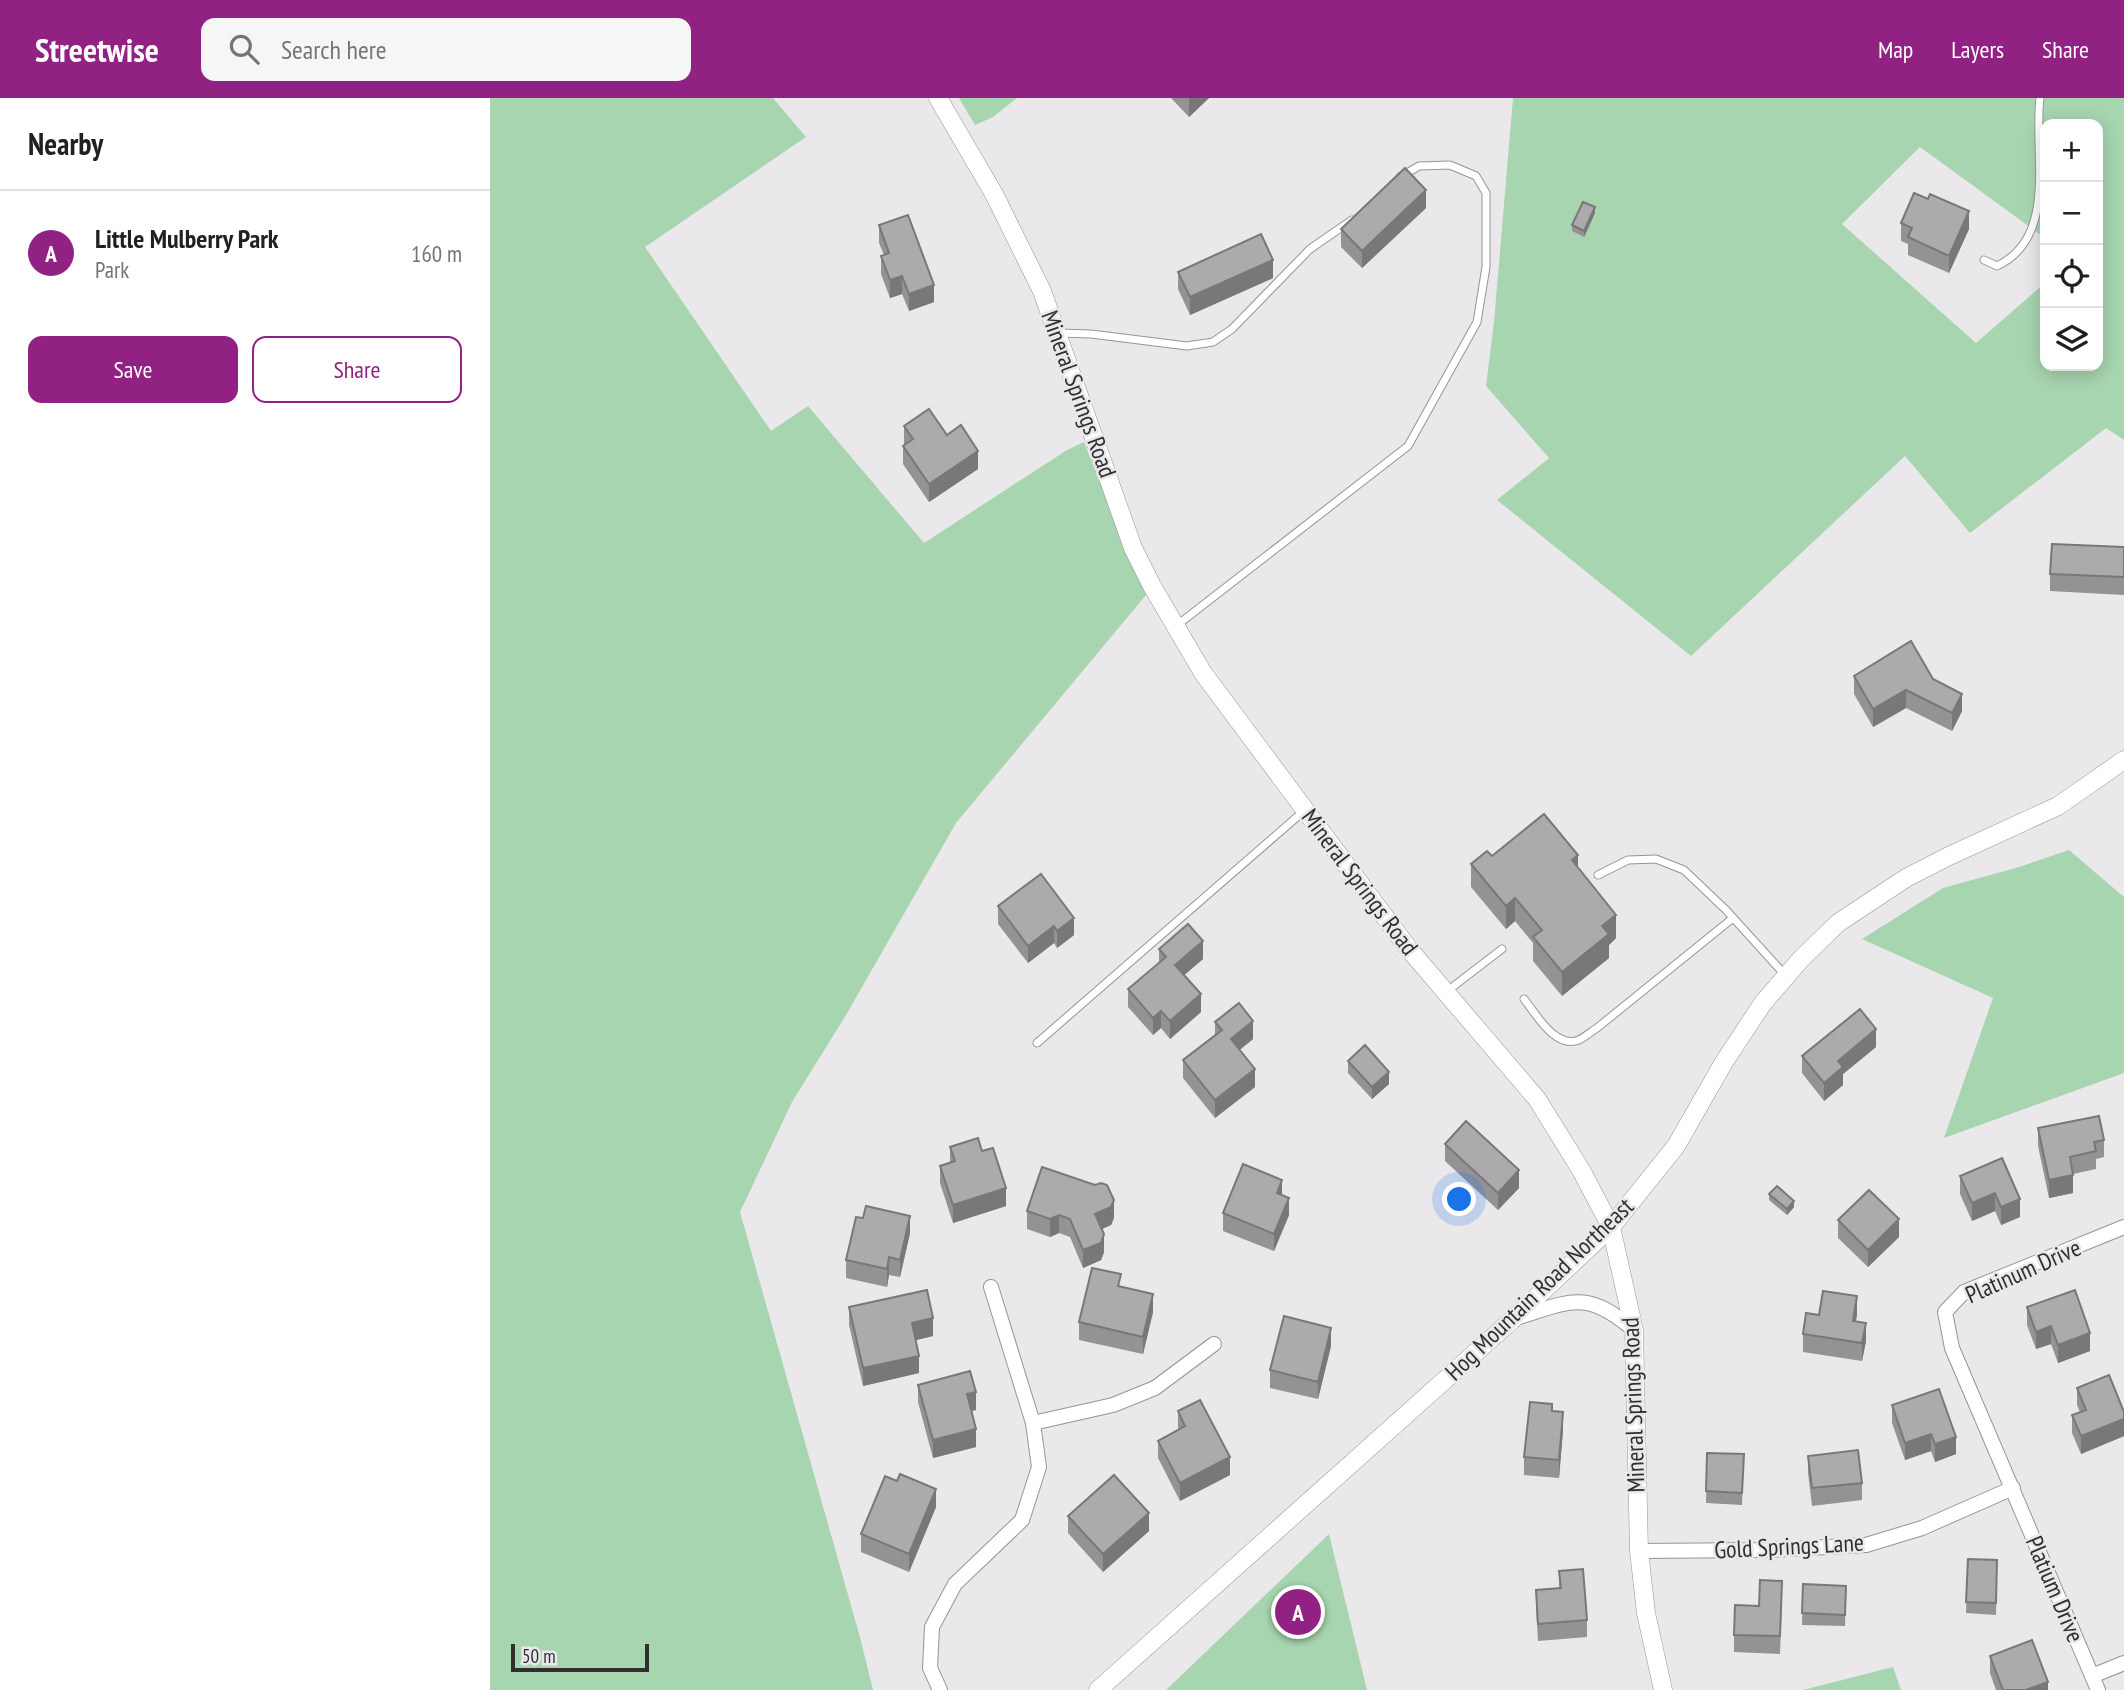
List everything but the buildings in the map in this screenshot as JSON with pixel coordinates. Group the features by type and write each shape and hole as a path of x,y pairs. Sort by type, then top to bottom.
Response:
{"street":[{"name":"Mineral Springs Road","path":"938,98 994,194 1042,291 1133,548 1203,673 1408,948 1537,1099 1581,1170 1611,1227 1634,1330 1639,1551 1646,1613 1663,1690"},
{"name":"Hog Mountain Road Northeast","path":"1098,1690 1512,1320 1611,1227 1676,1146 1724,1062 1763,1003 1838,923 1906,878 2058,806 2124,761"},
{"name":"Platinum Drive","path":"2013,1488 1952,1348 1945,1312 1964,1292 2124,1227"},
{"path":"940,1690 930,1668 932,1627 955,1584 1022,1520 1039,1467 1033,1423 991,1287"},
{"path":"1512,1320 1570,1302 1585,1301 1606,1308 1634,1330"},
{"path":"1033,1423 1113,1405 1155,1388 1214,1344"},
{"name":"Gold Springs Lane","path":"1639,1551 1768,1550 1866,1545 1922,1528 2013,1488"},
{"name":"Platium Drive","path":"2013,1488 2095,1683"},
{"path":"2095,1683 2124,1663"}],"lane":[{"path":"1984,260 1997,266 2009,261 2026,240 2039,206 2040,98"},
{"path":"1175,626 1408,446 1477,322 1486,267 1486,193 1476,176 1450,165 1419,166 1395,181"},
{"path":"1057,333 1091,334 1187,346 1213,342 1232,329 1310,248 1363,213"},
{"path":"1037,1043 1305,810"},
{"path":"1598,875 1628,860 1656,859 1684,870 1786,976"},
{"path":"1524,999 1552,1035 1569,1041 1578,1040 1598,1028 1733,918"},
{"path":"1446,992 1502,949"}],"green space":[{"path":"490,98 773,98 806,137 645,247 771,431 808,406 924,543 1067,450 1084,442 1146,595 956,823 846,1015 792,1102 740,1212 873,1690 490,1690"},
{"path":"959,98 1017,98 993,117 975,125"},
{"path":"1513,98 2124,98 2124,440 2106,428 1970,533 1905,456 1691,656 1497,500 1549,458 1486,386","holes":["2040,119 2103,119 2103,371 2040,371 2040,287 1976,343 1842,224 1920,147 2040,234"]},
{"path":"2069,850 2124,897 2124,1073 1944,1138 1993,998 1862,939 1943,888"},
{"path":"1329,1534 1367,1690 1166,1690"},
{"path":"1893,1667 1901,1690 1803,1690"}],"place":[{"name":"Little Mulberry Park","path":"1298,1612"}]}
